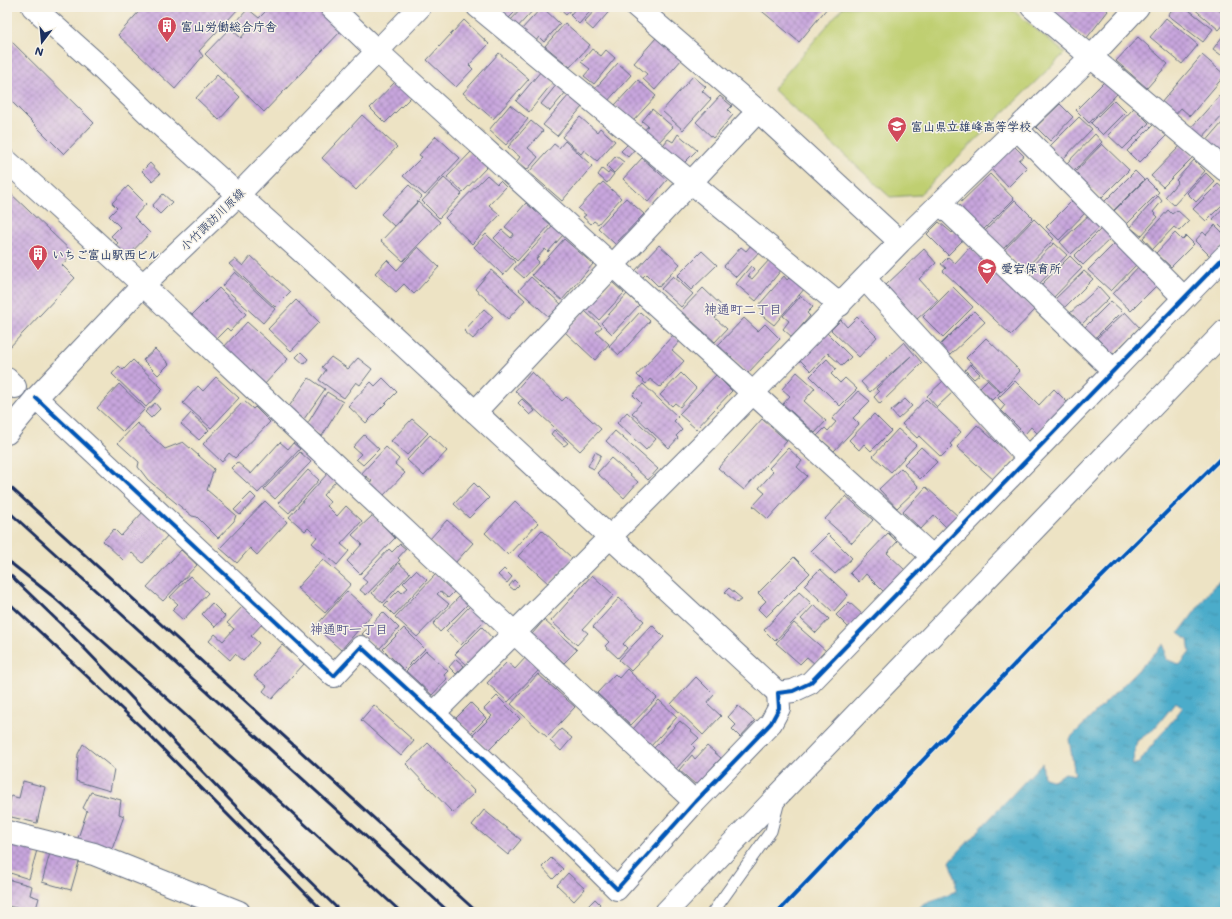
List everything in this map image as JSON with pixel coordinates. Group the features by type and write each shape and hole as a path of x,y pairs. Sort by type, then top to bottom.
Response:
{"street":[{"path":"33,7 98,65 158,123 238,196 267,220 778,693 779,708 771,723 695,802 617,889 434,713 360,647 334,676 36,398"},
{"path":"331,7 376,51 933,557"},
{"name":"小竹諏訪川原線","path":"7,433 36,398 143,285 238,196 420,7"},
{"path":"478,7 840,304"},
{"path":"638,7 758,111 900,242"},
{"path":"1032,7 1225,170"},
{"path":"434,713 610,537 900,242 1091,57 1138,7"},
{"path":"475,412 758,111"},
{"path":"1017,129 1184,298"},
{"path":"7,161 143,285 695,802"},
{"path":"940,204 1114,371"},
{"path":"778,693 793,690 810,683 1225,256"},
{"path":"865,279 1028,458"},
{"path":"666,912 1225,331"},
{"path":"7,832 94,854 239,912"}],"lane":[{"path":"714,912 771,831 781,792"}],"green space":[{"name":"富山県立雄峰高等学校","path":"843,7 1009,7 1065,53 919,195 890,197 773,89"}],"water":[{"path":"1225,578 1225,912 917,912 921,906 956,891 956,879 950,861 1042,763 1044,778 1054,781 1065,773 1075,775 1069,739 1164,644 1166,659 1180,665 1190,652 1188,640 1179,633 1213,587","holes":["1176,702 1183,707 1149,748 1139,763 1132,765 1137,741 1154,729"]}],"building":[{"name":"富山労働総合庁舎","path":"143,7 240,7 199,51 203,56 175,89 118,35"},
{"path":"270,7 315,7 341,31 264,112 205,54 230,28 241,38 245,33 235,23 248,9 259,18"},
{"path":"491,7 520,7 506,21"},
{"path":"523,7 535,8 516,29 509,22"},
{"path":"542,7 560,24 544,42 539,37 534,43 521,30"},
{"path":"557,7 573,7 566,15"},
{"path":"577,7 594,7 579,24 570,15"},
{"path":"598,7 613,7 593,30 584,22"},
{"path":"757,7 828,7 799,42"},
{"path":"1047,7 1104,7 1108,11 1086,39"},
{"path":"1174,7 1185,7 1213,29 1203,42 1168,15"},
{"path":"1192,7 1215,7 1225,15 1225,23 1219,30"},
{"path":"1166,18 1198,45 1182,64 1150,37"},
{"path":"464,20 489,44 469,65 473,69 456,87 427,60"},
{"path":"565,23 590,45 570,67 545,46"},
{"path":"1225,33 1225,58 1213,49"},
{"path":"7,37 94,123 64,154 7,97"},
{"path":"1138,37 1168,64 1147,88 1116,61"},
{"path":"656,38 682,59 655,90 643,79 647,74 634,63"},
{"path":"592,49 601,56 606,50 615,58 594,84 584,76 590,69 581,62"},
{"path":"499,53 529,79 493,119 463,93"},
{"path":"1202,55 1225,75 1190,116 1181,108 1174,116 1160,104"},
{"path":"618,63 631,75 606,103 593,91"},
{"path":"541,71 554,81 529,112 516,101"},
{"path":"217,75 240,97 219,120 196,98"},
{"path":"693,76 706,87 702,91 711,99 683,130 662,111"},
{"path":"638,80 656,96 633,121 615,105"},
{"path":"1105,81 1117,94 1089,123 1076,110"},
{"path":"395,82 411,97 385,123 370,108"},
{"path":"557,84 566,92 550,111 541,104"},
{"path":"569,95 582,107 557,136 543,125"},
{"path":"1220,95 1225,99 1225,113 1201,139 1190,129"},
{"path":"720,96 732,106 728,110 733,115 713,138 696,122"},
{"path":"1114,100 1126,112 1103,135 1091,123"},
{"path":"1060,104 1073,117 1050,141 1036,127"},
{"path":"510,105 528,119 506,145 489,130"},
{"path":"1134,108 1149,123 1123,149 1108,135"},
{"path":"652,109 673,127 657,144 643,132 648,126 642,121"},
{"path":"362,115 397,147 356,190 322,158"},
{"path":"580,117 597,132 600,128 615,141 597,161 584,150 581,154 562,137"},
{"path":"1079,117 1092,129 1062,160 1049,147"},
{"path":"531,121 543,131 528,148 538,157 527,170 517,161 520,157 508,147"},
{"path":"1155,123 1167,135 1139,163 1127,151"},
{"path":"1222,123 1225,125 1225,154 1222,157 1205,143"},
{"path":"678,134 697,150 682,165 660,149 668,139 673,142"},
{"path":"1095,134 1102,142 1074,171 1066,164"},
{"path":"436,136 460,158 425,195 403,176 422,157 419,155"},
{"path":"565,141 592,166 562,201 529,172 554,144 559,148"},
{"path":"629,143 635,149 628,157 621,151"},
{"path":"1102,144 1129,170 1101,198 1075,172"},
{"path":"1181,145 1193,157 1163,187 1151,176"},
{"path":"1014,146 1024,156 1019,160 1027,168 1008,187 991,169"},
{"path":"471,152 487,167 463,192 447,177"},
{"path":"616,156 624,162 614,173 607,166"},
{"path":"642,158 667,180 648,202 623,179"},
{"path":"1194,160 1205,171 1174,205 1165,197 1178,182 1176,180"},
{"path":"150,163 160,174 152,181 142,171"},
{"path":"602,169 608,174 610,171 614,174 607,183 598,175"},
{"path":"1135,171 1144,180 1113,211 1104,202"},
{"path":"1206,173 1215,182 1196,202 1187,193"},
{"path":"990,174 1014,199 983,230 958,205"},
{"path":"487,175 497,184 500,181 506,187 489,205 500,215 472,244 445,218"},
{"path":"444,178 462,194 439,218 422,201"},
{"path":"1146,179 1159,192 1127,224 1114,211"},
{"path":"603,182 621,198 598,224 594,221 591,224 583,217 586,215 578,209"},
{"path":"1218,184 1225,190 1225,202 1206,221 1193,209"},
{"path":"409,185 422,197 394,226 381,214"},
{"path":"128,186 146,204 134,217 150,233 125,259 114,247 118,243 111,236 120,227 109,216 117,208 112,203"},
{"name":"いちご富山駅西ビル","path":"7,190 73,253 62,265 75,278 7,350"},
{"path":"163,194 172,202 160,214 152,206"},
{"path":"1158,196 1162,201 1153,212 1158,217 1141,236 1130,227"},
{"path":"626,198 644,214 615,244 598,228"},
{"path":"1075,198 1087,211 1059,240 1046,227"},
{"path":"1015,200 1033,218 1003,249 985,231"},
{"path":"418,202 440,222 403,261 381,241"},
{"path":"526,203 551,224 517,261 494,238 502,230 511,238 514,234 505,227"},
{"path":"1225,206 1225,231 1213,219"},
{"path":"1168,210 1172,214 1177,210 1189,221 1179,231 1174,227 1153,249 1143,238"},
{"path":"1090,214 1101,226 1071,254 1060,242"},
{"path":"1034,219 1054,239 1024,270 1004,250"},
{"path":"939,222 952,233 956,229 965,238 948,255 927,234"},
{"path":"1215,225 1225,235 1225,244 1212,258 1195,241 1203,232 1206,235"},
{"path":"553,226 563,235 548,252 545,249 536,259 539,262 524,278 514,269"},
{"path":"1103,227 1112,237 1083,265 1074,256"},
{"path":"1175,233 1182,240 1186,236 1194,244 1171,267 1156,253"},
{"path":"486,234 515,262 503,275 474,247"},
{"path":"564,239 593,264 562,300 532,275"},
{"path":"1116,242 1138,263 1111,291 1088,270"},
{"path":"1054,243 1067,255 1039,284 1026,272"},
{"path":"752,244 760,251 736,277 724,266 741,247 746,251"},
{"path":"659,245 680,264 659,287 646,274 642,278 635,271"},
{"path":"418,247 439,267 414,294 404,284 396,292 375,273 387,260 397,270"},
{"path":"970,247 1035,310 1011,335 943,271 946,268 941,264 948,257 955,263"},
{"path":"924,249 936,263 919,279 938,300 917,319 886,285"},
{"path":"702,251 717,265 691,290 677,276"},
{"path":"251,256 290,292 275,307 229,264 235,259 243,266"},
{"path":"1070,256 1082,268 1053,298 1040,286"},
{"path":"770,259 782,269 756,301 736,284 751,266 754,269 748,276 752,279"},
{"path":"1140,265 1159,283 1131,311 1113,294"},
{"path":"491,270 525,300 508,319 475,289"},
{"path":"1084,271 1093,279 1063,309 1054,300"},
{"path":"235,272 275,309 263,323 222,286"},
{"path":"673,276 693,294 681,307 661,289"},
{"path":"784,276 787,280 791,276 805,288 774,325 760,314 763,310 758,306"},
{"path":"531,277 561,304 549,317 519,290"},
{"path":"612,282 624,293 599,320 587,309"},
{"path":"953,287 973,307 943,337 923,317"},
{"path":"1099,287 1109,298 1080,326 1069,314"},
{"path":"219,288 246,314 230,331 227,328 213,342 188,319"},
{"path":"703,288 724,308 715,318 727,329 715,342 681,311"},
{"path":"627,294 639,305 612,334 601,323"},
{"path":"801,296 813,307 807,313 810,316 792,337 783,329 789,321 783,316"},
{"path":"296,300 319,322 291,351 268,329"},
{"path":"1111,301 1122,311 1094,339 1084,328"},
{"path":"484,309 493,317 473,339 464,331"},
{"path":"585,311 602,327 596,332 609,344 595,360 565,332"},
{"path":"974,311 985,322 950,355 940,345"},
{"path":"640,312 650,321 619,355 609,346"},
{"path":"1125,312 1140,328 1113,354 1097,338"},
{"path":"857,317 877,337 859,357 831,330 841,320 847,327"},
{"path":"744,318 758,331 765,324 780,339 748,373 718,345"},
{"path":"247,322 288,359 263,386 223,348"},
{"path":"827,333 851,357 842,366 828,353 811,371 800,360"},
{"path":"673,335 680,341 672,350 684,361 660,387 650,379 646,384 637,375"},
{"path":"986,338 1020,371 1001,392 966,358"},
{"path":"904,342 922,363 880,404 874,397 879,392 876,389 911,356 870,392 861,382"},
{"path":"155,349 169,364 158,375 143,360"},
{"path":"301,352 308,359 304,364 296,357"},
{"path":"331,357 348,369 358,358 372,369 360,385 356,382 344,398 319,380 326,370 322,367"},
{"path":"827,359 836,369 831,374 840,383 845,378 857,389 840,406 810,376"},
{"path":"133,360 163,389 146,407 112,374 119,366 123,370"},
{"path":"970,364 980,374 974,379 965,370"},
{"path":"532,372 562,401 566,397 601,429 580,451 515,391"},
{"path":"797,372 815,388 804,401 826,421 815,433 783,404 790,396 782,389"},
{"path":"681,373 696,388 680,407 675,403 672,406 660,395"},
{"path":"716,375 732,391 696,429 679,414"},
{"path":"216,377 239,398 211,428 183,403 198,386 203,391"},
{"path":"309,378 325,389 304,419 288,408"},
{"path":"383,378 397,392 366,423 348,406 371,382 375,386"},
{"path":"944,380 954,391 937,407 927,396"},
{"path":"987,380 1000,392 992,400 979,388"},
{"path":"1015,381 1039,405 1054,389 1068,403 1037,433 1031,427 1025,434 1001,410 1005,405 998,398"},
{"path":"119,384 145,409 123,432 97,408"},
{"path":"643,384 678,417 674,421 682,430 676,436 678,438 669,448 632,413 641,403 633,395"},
{"path":"858,391 870,401 853,418 859,424 834,451 817,436 825,428 828,431 836,422 832,419"},
{"path":"327,392 343,402 322,436 306,426"},
{"path":"522,399 535,411 530,415 518,403"},
{"path":"905,399 912,406 898,419 891,411"},
{"path":"926,399 961,432 950,444 952,446 941,457 919,436 917,438 902,424"},
{"path":"244,401 253,409 255,407 270,422 235,458 229,453 222,462 203,444"},
{"path":"155,403 160,409 151,418 145,412"},
{"path":"627,412 656,439 646,450 617,423"},
{"path":"191,413 209,430 199,440 181,424"},
{"path":"874,414 891,431 871,451 864,444 859,450 849,440"},
{"path":"412,419 428,433 407,455 391,441"},
{"path":"762,419 787,441 744,490 718,468"},
{"path":"137,423 165,449 183,442 214,469 207,490 236,515 234,521 218,538 197,517 192,516 148,480 138,467 139,462 118,443"},
{"path":"977,425 1014,458 994,480 957,447"},
{"path":"898,429 916,445 891,472 873,456"},
{"path":"554,430 568,443 564,446 551,434"},
{"path":"615,431 658,469 648,480 606,441"},
{"path":"364,435 379,449 363,465 356,459 361,454 353,447"},
{"path":"430,435 447,451 424,476 407,460"},
{"path":"280,442 288,449 293,443 300,449 258,493 231,468 237,462 251,474"},
{"path":"386,447 399,459 395,464 405,473 382,497 369,484 372,481 366,476 362,480 359,476"},
{"path":"921,447 937,462 920,479 904,464"},
{"path":"788,448 802,461 797,467 807,476 768,519 753,506 765,493 759,488 773,472 769,468"},
{"path":"300,452 311,462 275,499 264,489"},
{"path":"595,452 601,455 594,469 588,466"},
{"path":"611,458 638,482 624,498 597,473"},
{"path":"901,468 919,487 897,508 879,489"},
{"path":"308,470 319,480 289,513 278,503"},
{"path":"328,473 336,481 323,495 330,502 327,506 337,516 346,506 362,521 341,544 349,551 337,565 312,543 317,537 308,528 305,531 289,517"},
{"path":"474,483 489,498 469,518 454,504"},
{"path":"926,487 959,517 948,529 934,515 921,529 903,512"},
{"path":"251,493 256,498 240,515 234,510"},
{"path":"846,496 873,520 852,543 825,519"},
{"path":"265,501 287,522 257,555 250,548 237,563 220,548"},
{"path":"515,501 538,523 508,555 485,533"},
{"path":"143,512 168,535 143,563 131,552 123,560 103,541 114,529 121,536"},
{"path":"373,515 395,538 360,574 347,561 362,544 352,535"},
{"path":"447,520 473,543 455,563 429,540"},
{"path":"542,530 573,559 549,584 518,556"},
{"path":"888,533 897,542 887,553 905,570 884,592 866,574 859,582 850,573"},
{"path":"828,534 852,558 835,574 811,551"},
{"path":"400,544 406,549 398,558 400,560 366,595 360,590 367,582 362,578 389,549 392,552"},
{"path":"181,550 197,565 163,601 147,587"},
{"path":"794,557 810,573 766,617 758,609 766,601 758,593"},
{"path":"323,559 351,584 325,613 297,588"},
{"path":"399,563 410,573 383,603 372,593"},
{"path":"504,569 512,577 507,583 498,575"},
{"path":"820,569 848,595 833,612 804,585"},
{"path":"416,570 427,580 394,615 384,605 399,590 402,593 408,588 403,583"},
{"path":"436,574 455,591 448,598 440,591 437,594 449,604 417,637 395,617"},
{"path":"592,575 614,595 583,629 588,633 577,645 551,621"},
{"path":"190,576 208,593 183,620 172,610 178,604 170,597"},
{"path":"514,580 519,585 514,590 509,586"},
{"path":"729,588 742,599 737,603 725,592"},
{"path":"347,591 372,614 341,650 315,627"},
{"path":"799,592 811,603 775,641 764,630"},
{"path":"460,596 468,604 440,632 433,624"},
{"path":"619,598 644,621 623,644 627,648 618,658 605,646 609,642 593,627"},
{"path":"849,602 863,615 850,629 836,615"},
{"path":"212,603 225,616 215,627 202,614"},
{"path":"244,605 263,623 251,636 259,643 243,661 235,654 230,660 209,641 215,634 223,641 234,629 227,623"},
{"path":"814,605 829,619 816,633 801,619"},
{"path":"470,606 485,620 461,645 446,631"},
{"path":"383,612 399,628 379,649 362,634"},
{"path":"544,620 577,650 564,663 532,634"},
{"path":"794,623 826,651 815,664 807,657 800,664 776,643"},
{"path":"652,625 664,637 631,671 619,660"},
{"path":"482,627 493,639 467,665 455,654"},
{"path":"404,628 425,649 404,670 383,649"},
{"path":"282,645 304,664 272,699 263,691 267,686 254,676"},
{"path":"426,651 448,671 444,675 447,679 432,695 406,671"},
{"path":"527,656 540,669 508,702 487,683 507,662 515,669"},
{"path":"456,659 464,666 456,674 449,667"},
{"path":"627,669 657,698 631,725 597,693 615,674 619,678"},
{"path":"538,674 575,707 547,737 511,704"},
{"path":"696,677 714,695 707,703 721,716 703,735 671,704"},
{"path":"497,696 520,719 488,751 473,735 492,716 484,709"},
{"path":"659,700 677,717 651,746 633,729"},
{"path":"471,703 486,718 471,733 456,718"},
{"path":"374,705 414,741 401,756 361,720"},
{"path":"738,706 755,721 740,737 732,729 736,725 728,717"},
{"path":"680,721 699,738 692,745 695,748 676,769 654,748"},
{"path":"561,729 572,738 561,751 550,741"},
{"path":"428,743 475,792 453,813 406,764"},
{"path":"83,744 114,769 110,791 76,781 78,754"},
{"path":"707,746 721,758 696,785 679,770 692,755 695,759"},
{"path":"23,781 45,787 37,823 7,816 11,796 19,798"},
{"path":"91,792 121,800 119,814 124,816 111,852 77,841 87,811 83,808"},
{"path":"484,810 521,840 508,855 472,825"},
{"path":"7,841 37,850 29,879 7,872"},
{"path":"50,853 79,862 71,890 42,882"},
{"path":"551,858 563,869 553,879 542,867"},
{"path":"568,873 585,889 574,901 557,885"},
{"path":"7,879 32,886 30,895 39,898 35,912 7,906"},
{"path":"595,899 600,904 594,911 588,906"}],"railway":[{"path":"7,484 477,912"},
{"path":"7,510 449,912"},
{"path":"7,560 51,595 170,701 401,912"},
{"path":"7,572 61,624 277,849 341,912"},
{"path":"7,601 141,727 324,912"}],"cycle path":[{"path":"36,398 334,676 361,647 490,766 617,889 695,802 771,723 779,708 778,693 793,691 810,683 1225,256"},
{"path":"778,912 1033,645 1225,454"}],"place":[{"name":"富山労働総合庁舎","path":"167,43"},
{"name":"富山県立雄峰高等学校","path":"897,143"},
{"name":"いちご富山駅西ビル","path":"38,271"},
{"name":"愛宕保育所","path":"987,285"}],"district":[{"name":"神通町二丁目","path":"743,308"},
{"name":"神通町一丁目","path":"349,628"}]}
